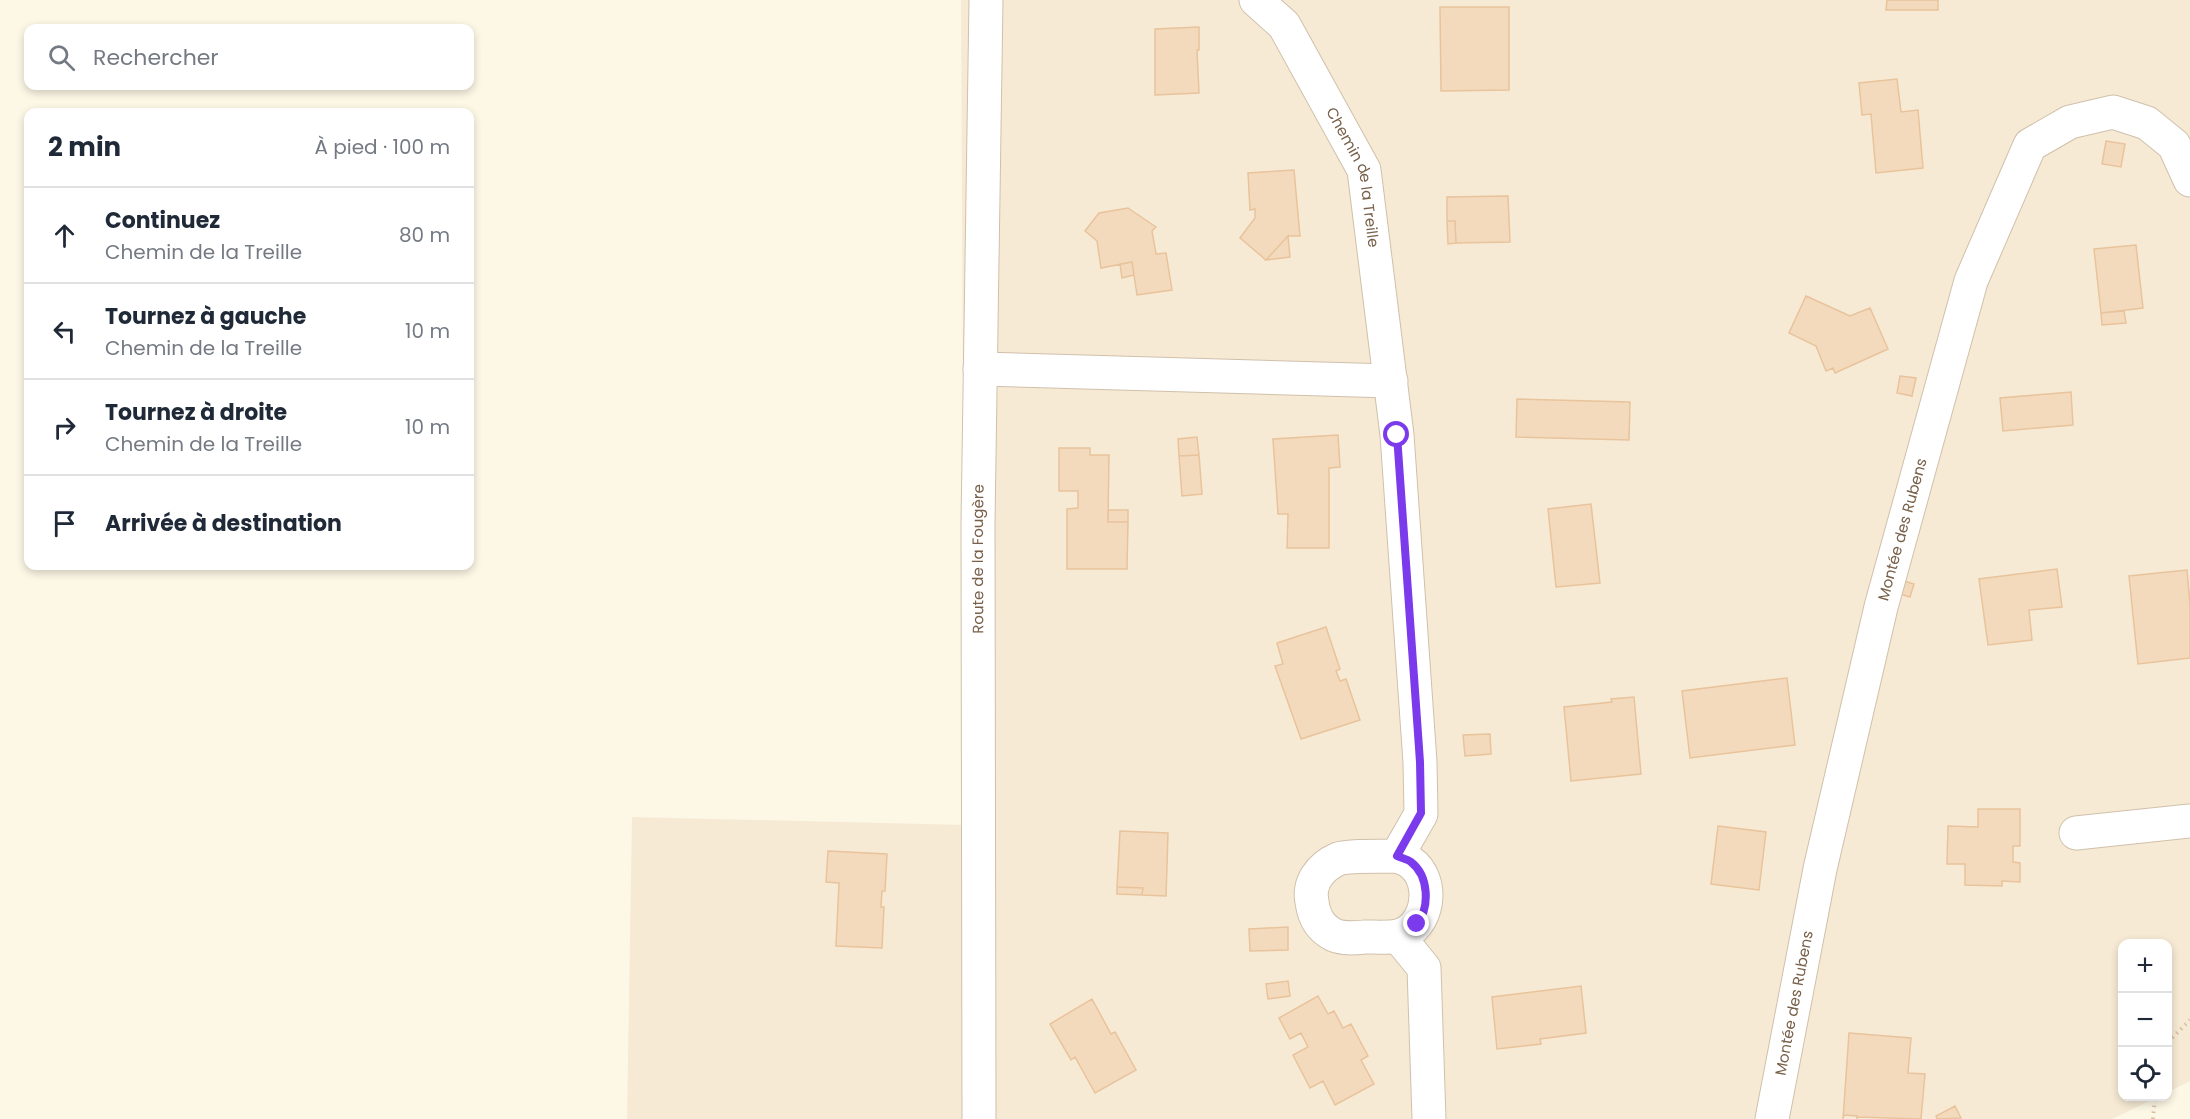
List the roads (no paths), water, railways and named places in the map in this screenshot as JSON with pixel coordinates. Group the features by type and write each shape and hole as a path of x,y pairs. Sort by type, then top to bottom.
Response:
{"street":[{"name":"Route de la Fougère","path":"979,1119 980,369 986,0"},
{"name":"Chemin de la Treille","path":"1256,0 1284,25 1364,170 1397,435 1420,762 1421,813 1397,856"},
{"name":"Montée des Rubens","path":"1773,1119 1820,869 1881,607 1971,281 2030,145 2070,122 2114,112 2147,123 2174,145 2190,180"},
{"path":"980,369 1391,381"},
{"path":"2076,833 2190,820"},
{"path":"1397,856 1410,862 1418,871 1424,884 1426,898 1423,915 1417,924 1398,936 1342,938 1318,923 1310,894 1314,880 1323,868 1339,859 1397,856"},
{"path":"1398,936 1424,968 1429,1119"}]}
